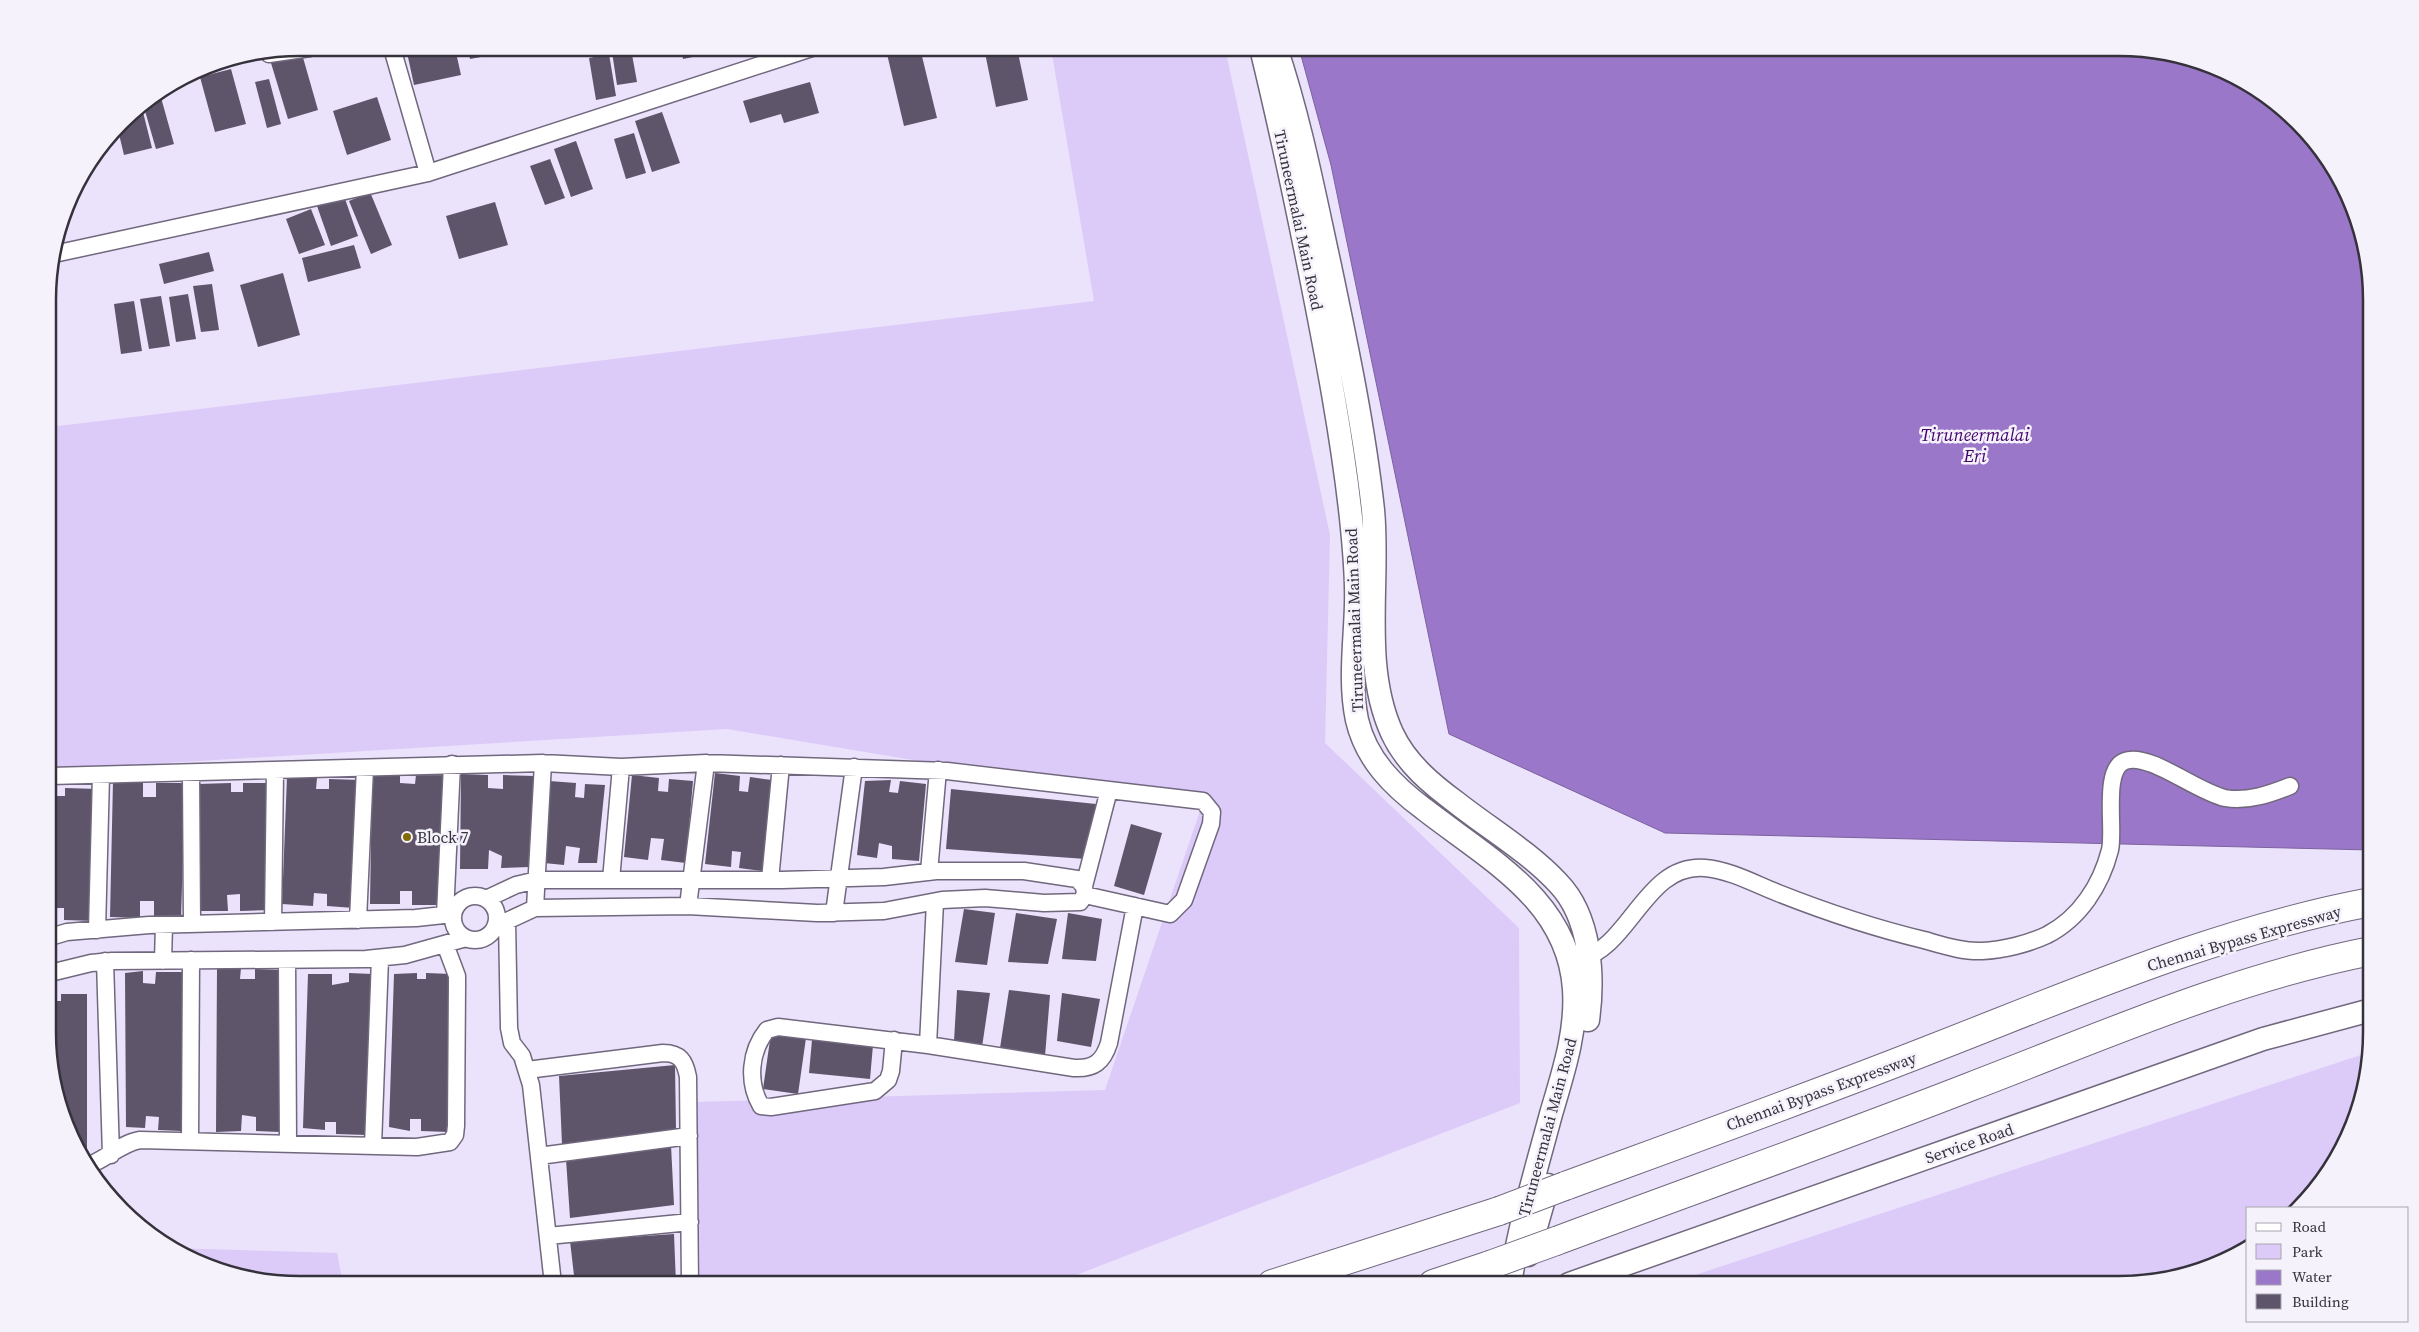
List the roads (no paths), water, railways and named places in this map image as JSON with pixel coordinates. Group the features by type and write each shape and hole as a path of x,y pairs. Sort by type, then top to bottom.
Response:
{"highway":[{"name":"Chennai Bypass Expressway","path":"1297,1276 1499,1211 1896,1063 2154,963 2257,930 2363,904"},
{"path":"1457,1276 1928,1103 2223,991 2317,963 2363,953"}],"main road":[{"name":"Tiruneermalai Main Road","path":"1264,56 1326,356 1345,469 1356,574 1353,686 1358,722 1363,738 1378,766 1401,790 1502,870 1538,902 1553,920 1579,960 1589,1014 1582,1061 1521,1276"},
{"name":"Tiruneermalai Main Road","path":"1278,56 1310,174 1359,414 1373,512 1376,569 1376,654 1385,714 1404,753 1418,770 1437,788 1559,884 1580,919 1579,960 1574,992 1572,1032 1520,1226 1511,1276"},
{"name":"Service Road","path":"1592,1276 2263,1039 2363,1012"}],"street":[{"path":"394,56 428,173"},
{"path":"61,252 428,173 787,56"},
{"path":"1579,960 1602,950 1662,882 1692,868 1719,870 1868,927 1979,951 2013,946 2046,935 2069,921 2085,903 2102,874 2110,849 2112,778 2115,768 2123,761 2133,759 2157,765 2177,778 2224,798 2254,798 2290,786"},
{"path":"535,908 543,763"},
{"path":"56,776 191,774 452,764 543,763 621,767 706,763 854,767 938,770 1203,801 1212,812 1211,824 1184,900 1170,914 1084,891 1077,878 1024,871 929,872 884,877 770,880 537,880 516,885 486,899 472,896 466,898 449,915 416,918 164,925 67,932 56,935"},
{"path":"688,906 706,763"},
{"path":"452,764 449,915 456,928 466,938 473,940 487,936 501,923 535,908 688,906 834,913 884,911 935,902 984,898 1044,903 1080,902 1109,790"},
{"path":"770,880 781,765"},
{"path":"611,880 621,767"},
{"path":"834,913 854,767"},
{"path":"358,920 365,768"},
{"path":"929,872 938,770"},
{"path":"273,922 275,771"},
{"path":"191,774 192,924"},
{"path":"98,930 101,775"},
{"path":"486,899 495,910 501,923 509,1028 512,1043 522,1056 531,1085 552,1276"},
{"path":"928,1045 935,902"},
{"path":"894,1040 888,1080 875,1091 771,1108 761,1106 755,1095 752,1086 755,1048 767,1030 778,1027 894,1040 1074,1068 1086,1068 1097,1064 1105,1055 1109,1043 1135,906"},
{"path":"163,960 164,925"},
{"path":"56,972 105,962 380,958 405,955 466,938"},
{"path":"94,1163 111,1155 131,1142 190,1141 373,1146 440,1145 450,1142 455,1135 457,976 445,944"},
{"path":"373,1146 380,958"},
{"path":"190,1141 191,960"},
{"path":"288,960 288,1144"},
{"path":"105,962 111,1155"},
{"path":"527,1070 674,1053 682,1058 688,1077 690,1276"},
{"path":"539,1156 689,1136"},
{"path":"548,1236 690,1222"}],"water":[{"name":"Tiruneermalai Eri","path":"1301,56 2119,56 2151,58 2197,69 2227,81 2254,97 2280,117 2302,139 2322,165 2338,192 2350,222 2361,268 2363,300 2363,850 1665,833 1449,734 1331,165"}],"place":[{"name":"Block 7","path":"407,837"}]}
